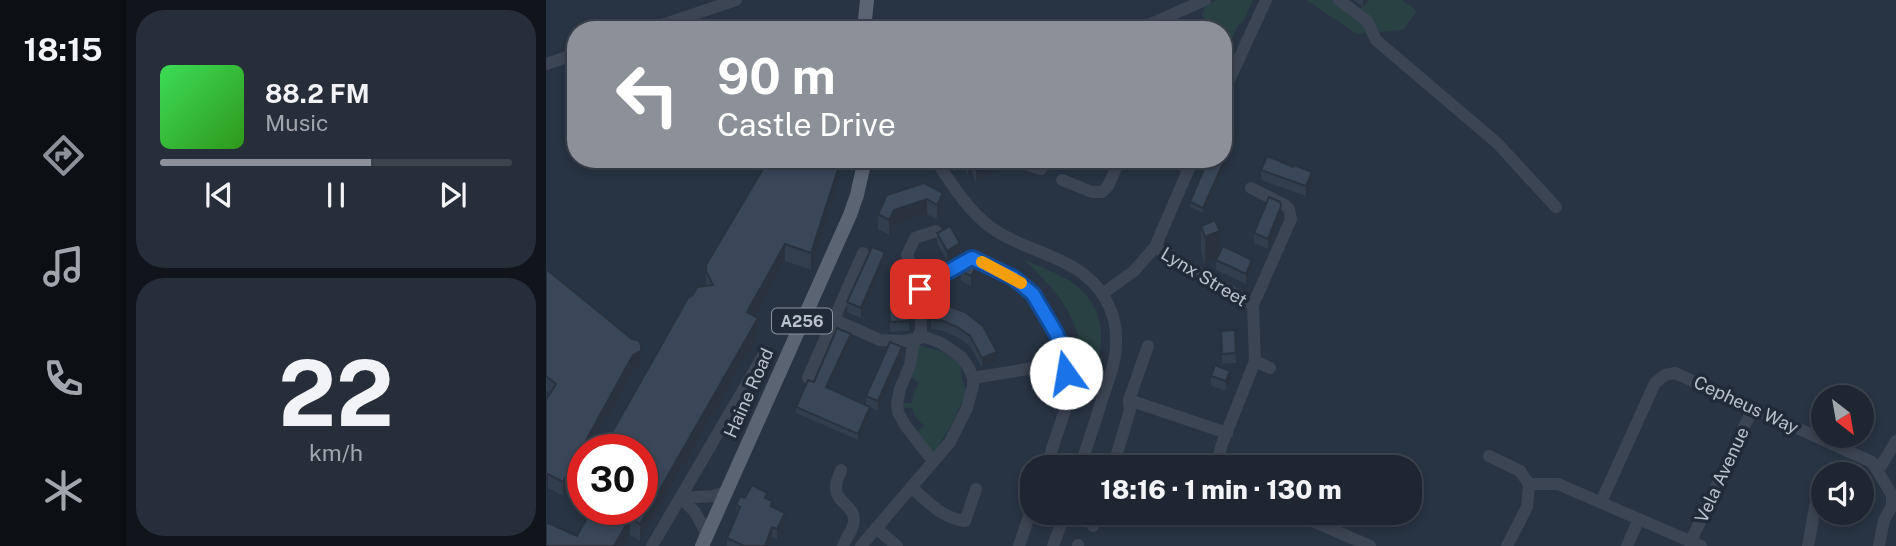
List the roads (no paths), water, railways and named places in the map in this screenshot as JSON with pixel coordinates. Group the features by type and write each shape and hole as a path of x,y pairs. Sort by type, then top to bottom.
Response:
{"main road":[{"path":"865,21 867,0"},
{"path":"857,168 861,178"},
{"name":"Haine Road","path":"706,542 850,215 858,195 863,168"}],"street":[{"path":"674,21 736,0"},
{"path":"1232,74 1266,0"},
{"path":"1339,0 1367,22 1376,40 1497,143 1556,207"},
{"path":"1167,21 1203,1"},
{"path":"546,64 567,57"},
{"path":"941,168 964,201 988,225 1008,238 1078,269 1102,294 1112,314 1115,324 1115,357 1084,455"},
{"path":"1062,180 1092,192 1099,192 1108,186 1116,168"},
{"path":"1102,294 1146,260 1155,247 1189,168"},
{"path":"1251,188 1285,205 1289,209 1291,219 1253,305"},
{"path":"933,461 905,425 898,412 897,403 910,365 913,345 921,331 920,286 907,255 915,238 936,231"},
{"name":"Lynx Street","path":"1155,247 1253,305 1255,361 1220,455"},
{"path":"808,378 863,253"},
{"path":"920,286 926,280 972,258 1014,278 1028,289 1041,305 1062,347 1067,389 1065,410 1050,455"},
{"path":"835,320 880,341 904,341 925,337 952,349 964,361 973,378 972,393 961,423 950,442 861,546"},
{"path":"1117,455 1130,410 1129,400 1148,346"},
{"path":"652,546 763,356"},
{"path":"1255,361 1270,368"},
{"path":"973,378 1065,363"},
{"name":"Cepheus Way","path":"1601,502 1655,383 1670,374 1679,374 1875,466"},
{"path":"1129,400 1227,433"},
{"name":"Vela Avenue","path":"1696,544 1753,408"},
{"path":"1879,546 1884,520 1894,496 1875,466 1896,440"},
{"path":"1489,456 1520,471 1529,484 1527,507 1507,546"},
{"path":"841,470 836,491 851,510 854,520 852,531 843,546"},
{"path":"1529,484 1558,484 1696,544"},
{"path":"911,487 944,516 965,521 976,489"},
{"path":"681,498 713,496 726,492"},
{"path":"681,498 695,512 706,542"},
{"path":"1627,546 1639,519"},
{"path":"1019,546 1026,525"},
{"path":"1053,546 1061,525"},
{"path":"1321,525 1365,545"},
{"path":"1808,546 1812,525"},
{"path":"876,528 897,546"}]}
